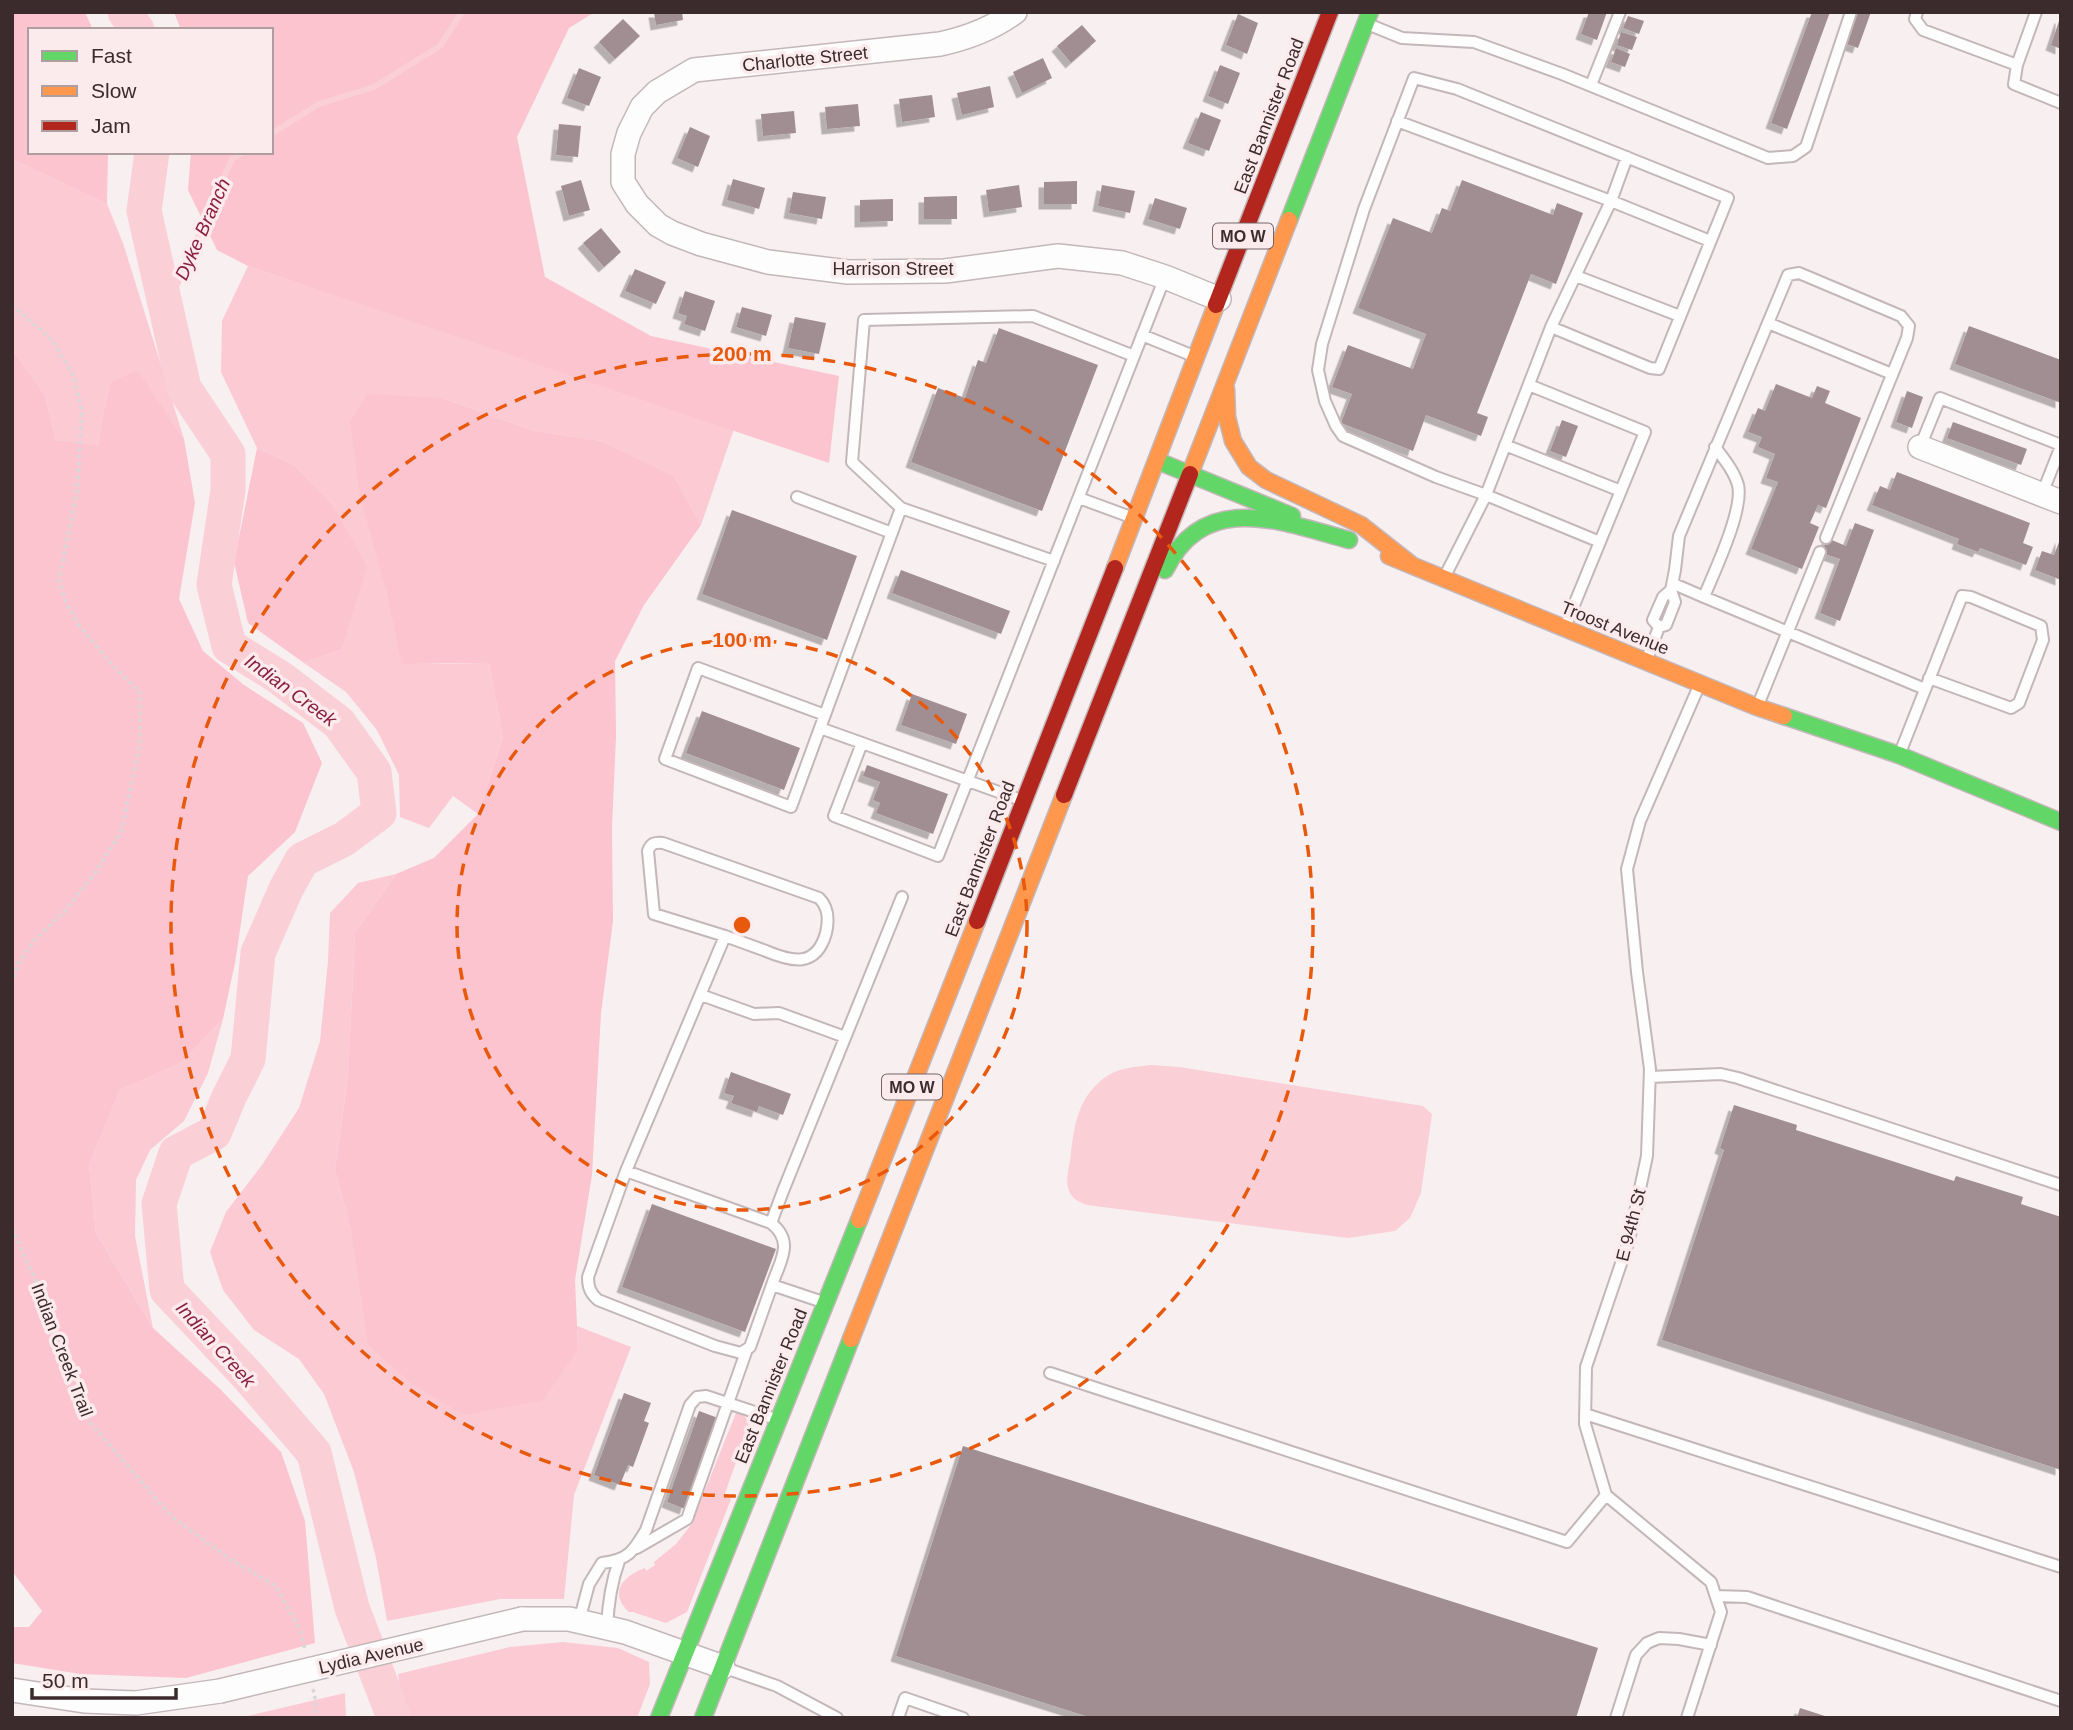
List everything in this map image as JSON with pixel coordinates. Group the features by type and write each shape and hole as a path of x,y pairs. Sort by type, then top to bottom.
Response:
{"main road":[{"name":"East Bannister Road","path":"703,1718 1040,807 1135,519 1330,12"},
{"name":"East Bannister Road","path":"659,1718 825,1303 1040,807 1086,738 1368,18"},
{"path":"1226,382 1227,417 1233,440 1249,467 1266,480 1361,525 1413,566"},
{"name":"Troost Avenue","path":"1158,460 1757,707 1899,755 2061,822"},
{"path":"1086,738 1124,671 1168,562 1185,540 1207,524 1238,517 1265,520 1349,540"}],"street":[{"name":"Charlotte Street","path":"625,146 642,107 657,92 694,70 940,44 966,38 998,24 1015,12"},
{"name":"Harrison Street","path":"625,146 623,182 637,204 659,225 701,244 768,262 848,272 945,271 1058,256 1122,264 1165,277 1219,299"},
{"path":"1920,447 2051,498"},
{"name":"Lydia Avenue","path":"12,1690 84,1701 136,1703 220,1692 522,1619 579,1621 625,1632 723,1667"}],"lane":[{"path":"1591,86 1620,12"},
{"path":"1368,18 1402,38 1474,41 1768,158 1793,156 1806,147 1851,12"},
{"path":"1917,12 1914,19 1923,30 2017,65"},
{"path":"2036,12 2017,65 2014,84 2061,103"},
{"path":"1551,327 1650,368 1659,369 1728,198 1457,89 1414,78 1364,209 1322,344 1318,370 1336,426 1343,436 1436,477 1600,542"},
{"path":"1397,121 1710,241"},
{"path":"1444,579 1486,495 1551,327 1611,201 1627,158"},
{"path":"1646,662 1659,627 1653,620 1663,597 1672,587 1679,536 1788,275 1799,273 1900,316 1909,326 1907,338 1826,538"},
{"path":"1576,276 1680,316"},
{"path":"862,743 834,816 938,856 1165,277"},
{"path":"1054,561 901,508 852,462 864,320 1033,316 1134,356"},
{"path":"1768,323 1892,374"},
{"path":"1142,335 1197,357"},
{"path":"1529,385 1645,432 1564,628"},
{"path":"1920,447 1940,398 2061,446 2051,498"},
{"path":"1505,445 1621,491"},
{"path":"1704,597 1726,543 1738,503 1738,486 1730,468 1715,447"},
{"path":"797,497 892,533"},
{"path":"1079,498 1135,519"},
{"path":"825,715 698,668 665,759 791,807 820,728 825,715 892,533 901,508"},
{"path":"1757,707 1820,552"},
{"path":"1672,587 1927,683 2011,708 2019,704 2043,639 2040,626 1962,596 1927,683 1899,755"},
{"name":"E 94th St","path":"1606,1495 1585,1424 1586,1367 1629,1240 1647,1156 1650,1077 1627,869 1640,821 1700,684"},
{"path":"820,728 1040,807"},
{"path":"655,842 663,843 819,898 825,904 828,914 826,933 819,950 807,959 798,961 725,936 654,914 648,851 650,845 655,842"},
{"path":"771,1223 902,897"},
{"path":"725,936 626,1171 588,1286 598,1300 715,1346 735,1353 746,1352"},
{"path":"701,995 754,1014 779,1013 845,1037"},
{"path":"1650,1077 1721,1074 1738,1078 2061,1185"},
{"path":"579,1621 589,1584 602,1563 619,1561 636,1548 687,1519 785,1251 785,1240 779,1229 771,1223 626,1171"},
{"path":"772,1284 825,1303"},
{"path":"1050,1373 1567,1542 1606,1495 1711,1582 1721,1612 1687,1718"},
{"path":"636,1548 646,1530 690,1405 697,1397 706,1396 779,1420"},
{"path":"1585,1414 2061,1567"},
{"path":"607,1628 612,1580 619,1561"},
{"path":"1716,1596 1747,1597 2061,1700"},
{"path":"1616,1718 1636,1655 1647,1643 1659,1638 1711,1645"},
{"path":"723,1667 778,1686 838,1718"},
{"path":"898,1718 905,1698 963,1718"}],"path":[{"path":"12,305 53,341 74,377 82,412 76,492 59,580 67,605 79,625 140,694 140,744 121,832 95,873 62,914 36,938 18,964 12,984"},
{"name":"Indian Creek Trail","path":"12,1228 43,1297 76,1381 88,1420 171,1516 230,1560 276,1586 301,1632 306,1656"},
{"path":"311,1679 316,1703 313,1718"}],"shaded area":[{"path":"12,12 85,12 92,28 28,28 28,154 108,154 107,204 12,159"},
{"path":"174,12 595,12 569,28 517,137 545,277 651,336 839,376 829,463 248,266 217,250 188,190 191,154 273,154 273,28 180,28"},
{"path":"12,159 107,204 123,243 184,439 138,372 111,381 98,447 56,440 45,395 12,349"},
{"path":"248,266 734,429 701,525 674,476 602,441 535,431 442,398 385,587 401,663 489,664 503,737 478,814 453,796 429,828 400,817 399,775 377,730 346,692 304,663 342,649 366,566 332,504 294,465 257,448 221,372 222,321"},
{"path":"12,349 45,395 56,440 98,446 111,381 138,371 184,439 195,503 179,599 203,651 244,685 303,723 322,763 295,832 248,876 235,963 223,1019 181,1063 120,1090 89,1165 96,1233 153,1328 220,1389 281,1452 305,1521 315,1643 186,1678 80,1674 12,1663 12,1627 29,1627 42,1611 12,1571"},
{"path":"367,394 442,398 535,431 602,441 674,476 701,525 644,605 615,661 613,921 601,1013 592,1175 575,1280 578,1349 543,1400 464,1415 412,1384 368,1345 352,1234 335,1170 348,1076 355,933 396,874 434,858 478,814 503,737 489,664 401,664 385,587 360,495 350,422"},
{"path":"257,448 294,465 332,504 367,566 342,649 304,663 248,623 234,562"},
{"path":"396,874 355,933 348,1076 335,1170 352,1234 578,1349 577,1326 631,1347 574,1495 564,1599 500,1599 387,1621 376,1558 354,1472 324,1394 299,1359 254,1330 223,1290 210,1252 226,1212 262,1165 299,1108 320,1041 330,913 358,883"},
{"path":"223,1019 208,1073 184,1121 150,1150 136,1180 135,1236 153,1328 96,1233 89,1165 120,1090 181,1063"},
{"path":"1151,1065 1179,1067 1423,1106 1432,1114 1421,1193 1410,1218 1395,1231 1348,1238 1087,1205 1077,1200 1070,1193 1067,1177 1075,1126 1082,1105 1095,1087 1109,1075 1126,1068"},
{"path":"736,1413 751,1420 754,1424 752,1434 740,1451 724,1496 731,1499 687,1612 666,1623 629,1612 620,1598 621,1586 637,1571 645,1568 646,1571 655,1565 654,1562 676,1544 691,1525"},
{"path":"563,1642 618,1648 649,1662 650,1684 637,1718 404,1718 398,1674 510,1647"},
{"path":"345,1693 346,1718 239,1718"}],"building":[{"path":"654,12 682,12 683,20 656,25"},
{"path":"1589,12 1607,12 1597,40 1581,34"},
{"path":"1812,12 1830,12 1787,129 1771,123"},
{"path":"1856,12 1871,12 1858,48 1844,43"},
{"path":"1238,14 1258,23 1247,54 1226,45"},
{"path":"1628,16 1644,21 1639,34 1623,28"},
{"path":"2061,18 2061,49 2051,45"},
{"path":"623,19 640,36 615,59 599,42"},
{"path":"1082,25 1096,41 1071,63 1057,46"},
{"path":"1621,32 1637,37 1632,50 1617,45"},
{"path":"1616,48 1630,54 1625,67 1611,62"},
{"path":"1043,58 1052,78 1022,93 1013,72"},
{"path":"1220,65 1240,73 1228,104 1208,96"},
{"path":"579,68 601,77 589,106 567,98"},
{"path":"990,86 994,107 962,115 957,93"},
{"path":"932,95 935,117 902,122 899,99"},
{"path":"858,104 860,126 827,129 825,107"},
{"path":"794,111 796,133 763,136 761,114"},
{"path":"1201,112 1221,120 1209,151 1188,143"},
{"path":"559,124 581,126 578,157 556,155"},
{"path":"690,127 710,136 698,167 677,158"},
{"path":"733,179 765,188 759,209 727,200"},
{"path":"581,180 590,210 569,216 561,186"},
{"path":"1462,180 1553,215 1557,203 1583,213 1556,284 1531,274 1477,413 1488,417 1481,436 1426,415 1413,451 1341,423 1352,394 1332,387 1348,345 1413,369 1426,334 1358,308 1393,218 1432,233 1442,208 1450,211"},
{"path":"1077,181 1077,204 1044,204 1044,182"},
{"path":"1019,185 1022,207 989,212 986,190"},
{"path":"1102,185 1135,191 1130,213 1098,206"},
{"path":"793,192 826,197 822,219 789,213"},
{"path":"957,196 957,219 924,219 924,197"},
{"path":"1155,198 1187,208 1180,229 1148,219"},
{"path":"893,199 893,221 860,222 860,200"},
{"path":"601,228 621,252 604,267 583,243"},
{"path":"635,269 666,282 656,304 625,291"},
{"path":"685,291 715,301 705,331 684,324 687,316 678,313"},
{"path":"742,307 772,315 766,336 736,327"},
{"path":"795,317 826,323 819,354 788,348"},
{"path":"1969,326 2061,360 2061,403 1955,364"},
{"path":"999,328 1098,365 1042,511 911,462 938,388 965,398 978,360 986,363"},
{"path":"1776,384 1812,398 1817,386 1830,391 1825,403 1861,418 1826,508 1818,505 1810,523 1819,527 1802,569 1751,549 1778,482 1766,478 1775,454 1758,447 1762,437 1748,432 1758,408 1765,411"},
{"path":"1907,391 1923,397 1912,428 1896,422"},
{"path":"1562,420 1578,426 1566,457 1550,451"},
{"path":"1953,422 2027,449 2021,465 1947,438"},
{"path":"1897,472 2030,523 2023,543 2033,547 2026,565 1980,548 1978,552 1957,544 1959,539 1872,505 1880,486 1890,490"},
{"path":"732,510 857,556 827,640 702,594"},
{"path":"1855,523 1874,530 1840,621 1820,613 1840,559 1822,553 1827,538 1846,546"},
{"path":"2061,537 2061,580 2035,570 2042,551 2054,555"},
{"path":"901,570 1010,611 1001,634 892,593"},
{"path":"912,694 967,714 956,744 901,725"},
{"path":"702,711 800,748 784,790 686,753"},
{"path":"867,765 948,794 933,834 876,813 880,803 873,800 880,782 863,776"},
{"path":"731,1072 791,1094 783,1115 759,1106 757,1112 731,1103 734,1096 724,1093"},
{"path":"1734,1105 1797,1125 1796,1130 1954,1181 1956,1176 2023,1197 2021,1204 2061,1217 2061,1470 1662,1340 1724,1150 1720,1148"},
{"path":"652,1204 776,1249 745,1332 622,1287"},
{"path":"624,1393 651,1403 644,1421 649,1423 633,1467 628,1465 620,1485 594,1475"},
{"path":"699,1411 718,1418 685,1509 667,1502"},
{"path":"963,1446 1598,1648 1576,1718 1092,1718 896,1656"},
{"path":"1800,1708 1828,1717 1828,1718 1797,1718"}],"waterway":[{"name":"Indian Creek","path":"125,12 136,28"},
{"name":"Dyke Branch","path":"273,133 319,104 374,87 440,46 462,12"},
{"name":"Indian Creek","path":"152,154 144,211 184,388 228,454 228,490 214,585 229,646 279,677 339,723 374,772 379,813 344,839 302,860 286,889 258,953 248,1059 214,1133 176,1153 159,1204 167,1290 248,1376 314,1453 352,1608 393,1718"},
{"name":"Dyke Branch","path":"166,310 232,159 241,154"}],"traffic: fast":[{"path":"1289,220 1370,12"},
{"path":"1165,464 1292,516"},
{"path":"1165,570 1182,545 1201,529 1223,520 1272,520 1349,540"},
{"path":"1784,716 1899,755 2061,822"},
{"path":"659,1718 859,1220"},
{"path":"703,1718 851,1339"}],"traffic: slow":[{"path":"1190,474 1289,220"},
{"path":"1115,568 1216,305"},
{"path":"1226,389 1227,417 1233,441 1249,467 1266,480 1361,525 1413,566"},
{"path":"1389,556 1784,716"},
{"path":"851,1339 1064,795"},
{"path":"859,1220 977,921"}],"traffic: jam":[{"path":"1216,305 1330,12"},
{"path":"1064,795 1190,474"},
{"path":"977,921 1115,568"}]}
